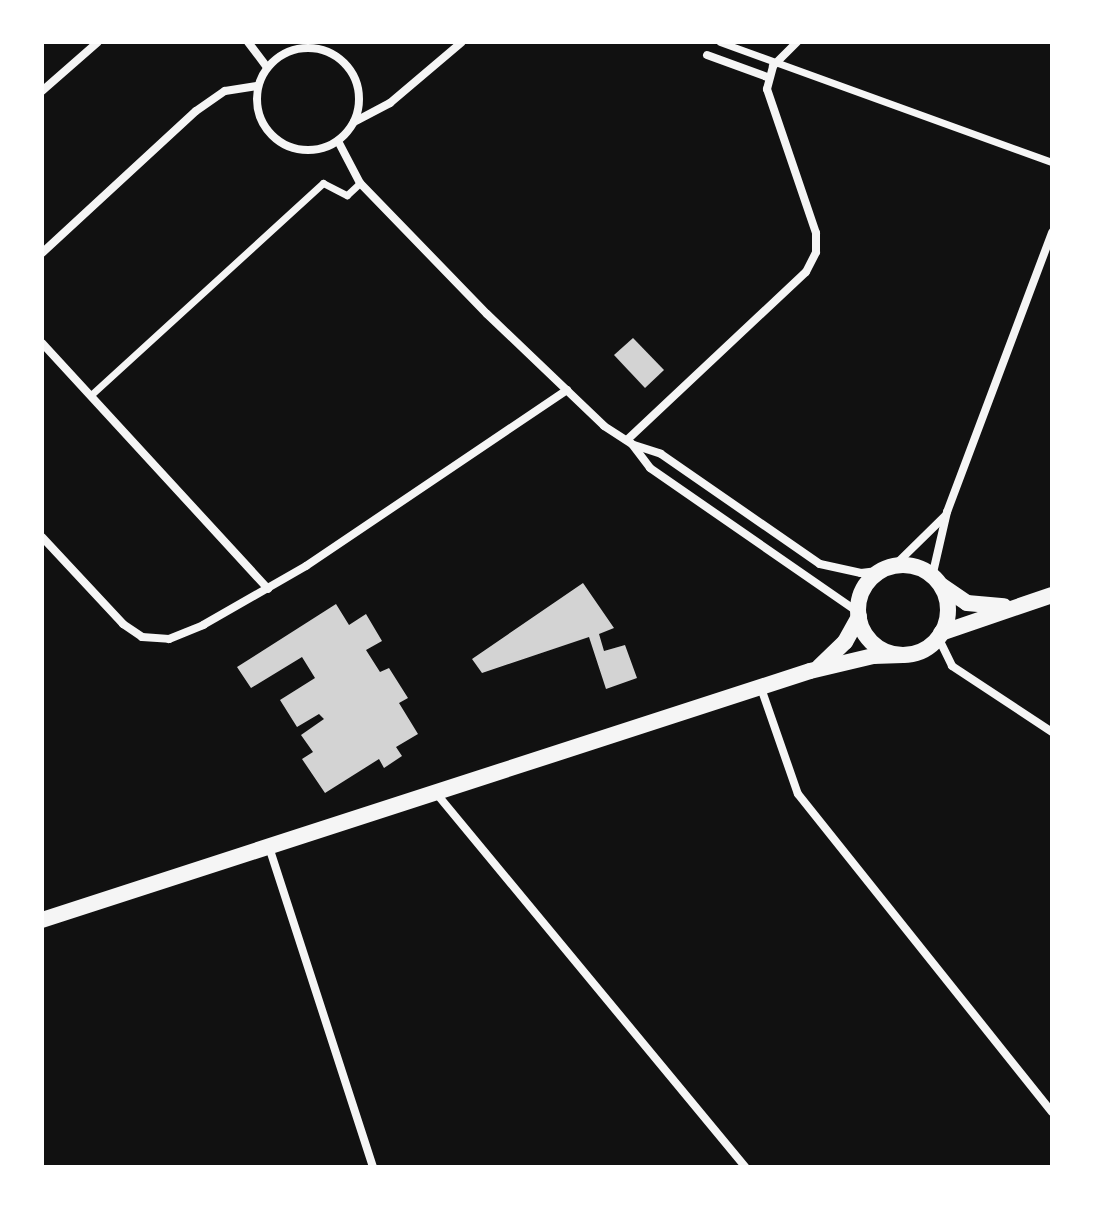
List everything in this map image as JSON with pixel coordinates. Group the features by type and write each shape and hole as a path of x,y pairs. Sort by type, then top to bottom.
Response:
{"main road":[{"path":"810,671 845,642 858,614 865,585 888,568 911,566 934,578 967,603 1018,604"},
{"path":"934,578 947,605 940,635"},
{"path":"42,920 810,671 873,656 920,651 940,635 1018,604 1052,595"},
{"path":"858,614 873,644 903,655"}],"street":[{"path":"42,91 98,42"},
{"path":"248,42 267,67"},
{"path":"354,122 360,98 356,85 335,55 312,47 287,51 267,67 257,86 261,121 286,146 303,150 338,141 354,122 390,103 462,42"},
{"path":"720,42 779,60 1052,162"},
{"path":"767,77 797,42"},
{"path":"707,55 767,77"},
{"path":"629,442 806,272 816,252 816,233 767,77"},
{"path":"42,253 196,111 225,91 257,86"},
{"path":"338,141 360,183 567,390 629,442 650,468 858,614"},
{"path":"92,394 323,183 347,195 360,183"},
{"path":"934,578 947,512 1052,232"},
{"path":"42,343 268,589"},
{"path":"42,537 142,637 180,634 268,589 567,390"},
{"path":"629,442 661,454 812,560 847,571 888,568 947,512"},
{"path":"940,635 952,666 1052,732"},
{"path":"761,688 798,794 1052,1112"},
{"path":"435,792 745,1167"},
{"path":"269,847 373,1167"}],"building":[{"path":"633,338 664,370 645,388 614,355"},
{"path":"583,583 614,628 599,634 604,651 625,645 637,678 606,689 589,637 482,673 472,659"},
{"path":"336,604 349,625 366,614 382,641 366,650 380,672 389,668 408,698 399,703 418,734 396,747 402,756 384,768 379,759 325,793 302,759 313,752 301,735 324,719 319,714 297,727 280,700 315,678 302,657 251,688 237,667"}]}
